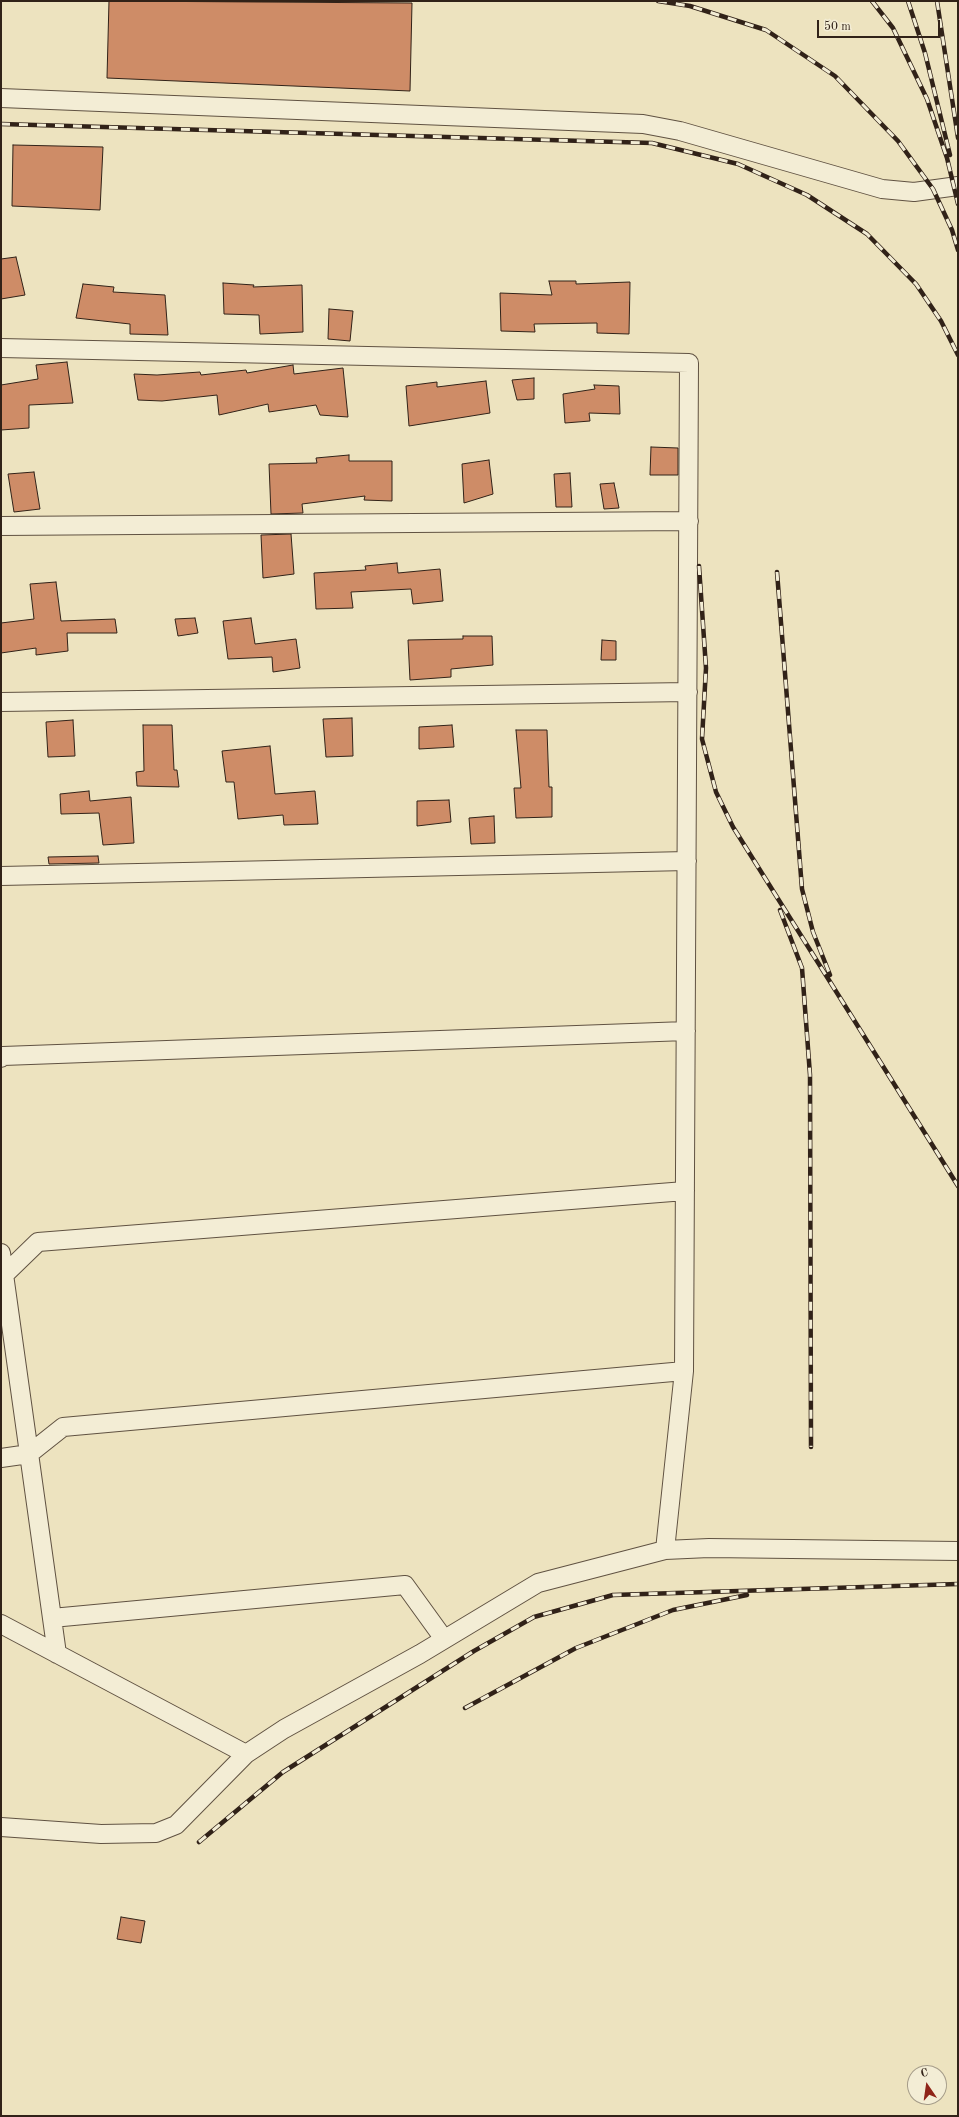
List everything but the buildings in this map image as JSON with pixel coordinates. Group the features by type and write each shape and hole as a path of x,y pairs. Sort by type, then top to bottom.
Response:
{"street":[{"path":"1,98 643,124 680,131 882,189 914,192 958,186"},
{"path":"1,348 689,363 684,1371 665,1550"},
{"path":"1,526 689,521"},
{"path":"1,702 688,692"},
{"path":"1,876 687,860"},
{"path":"1,1058 3,1056 686,1031"},
{"path":"2,1275 38,1242 685,1191"},
{"path":"1,1253 2,1275 29,1454 56,1654"},
{"path":"1,1458 29,1454 63,1427 684,1371"},
{"path":"1,1827 101,1834 156,1833 176,1824 246,1754 284,1729 444,1639 538,1583 665,1550 717,1548 958,1551"},
{"path":"52,1618 404,1585 444,1639"},
{"path":"1,1624 246,1754"}],"railway":[{"path":"658,1 690,6 766,30 835,76 898,141 933,189 952,230 958,250"},
{"path":"872,1 893,28 927,99 947,158 958,204"},
{"path":"908,1 925,53 950,155"},
{"path":"937,1 958,138"},
{"path":"1,124 652,143 738,164 807,195 867,234 916,284 941,321 958,355"},
{"path":"699,566 706,668 702,739 716,792 733,827 958,1186"},
{"path":"777,572 802,889 813,932 830,975"},
{"path":"780,910 802,968 810,1075 811,1447"},
{"path":"199,1842 283,1772 474,1651 534,1617 613,1595 958,1584"},
{"path":"465,1708 576,1648 673,1610 747,1595"}]}
